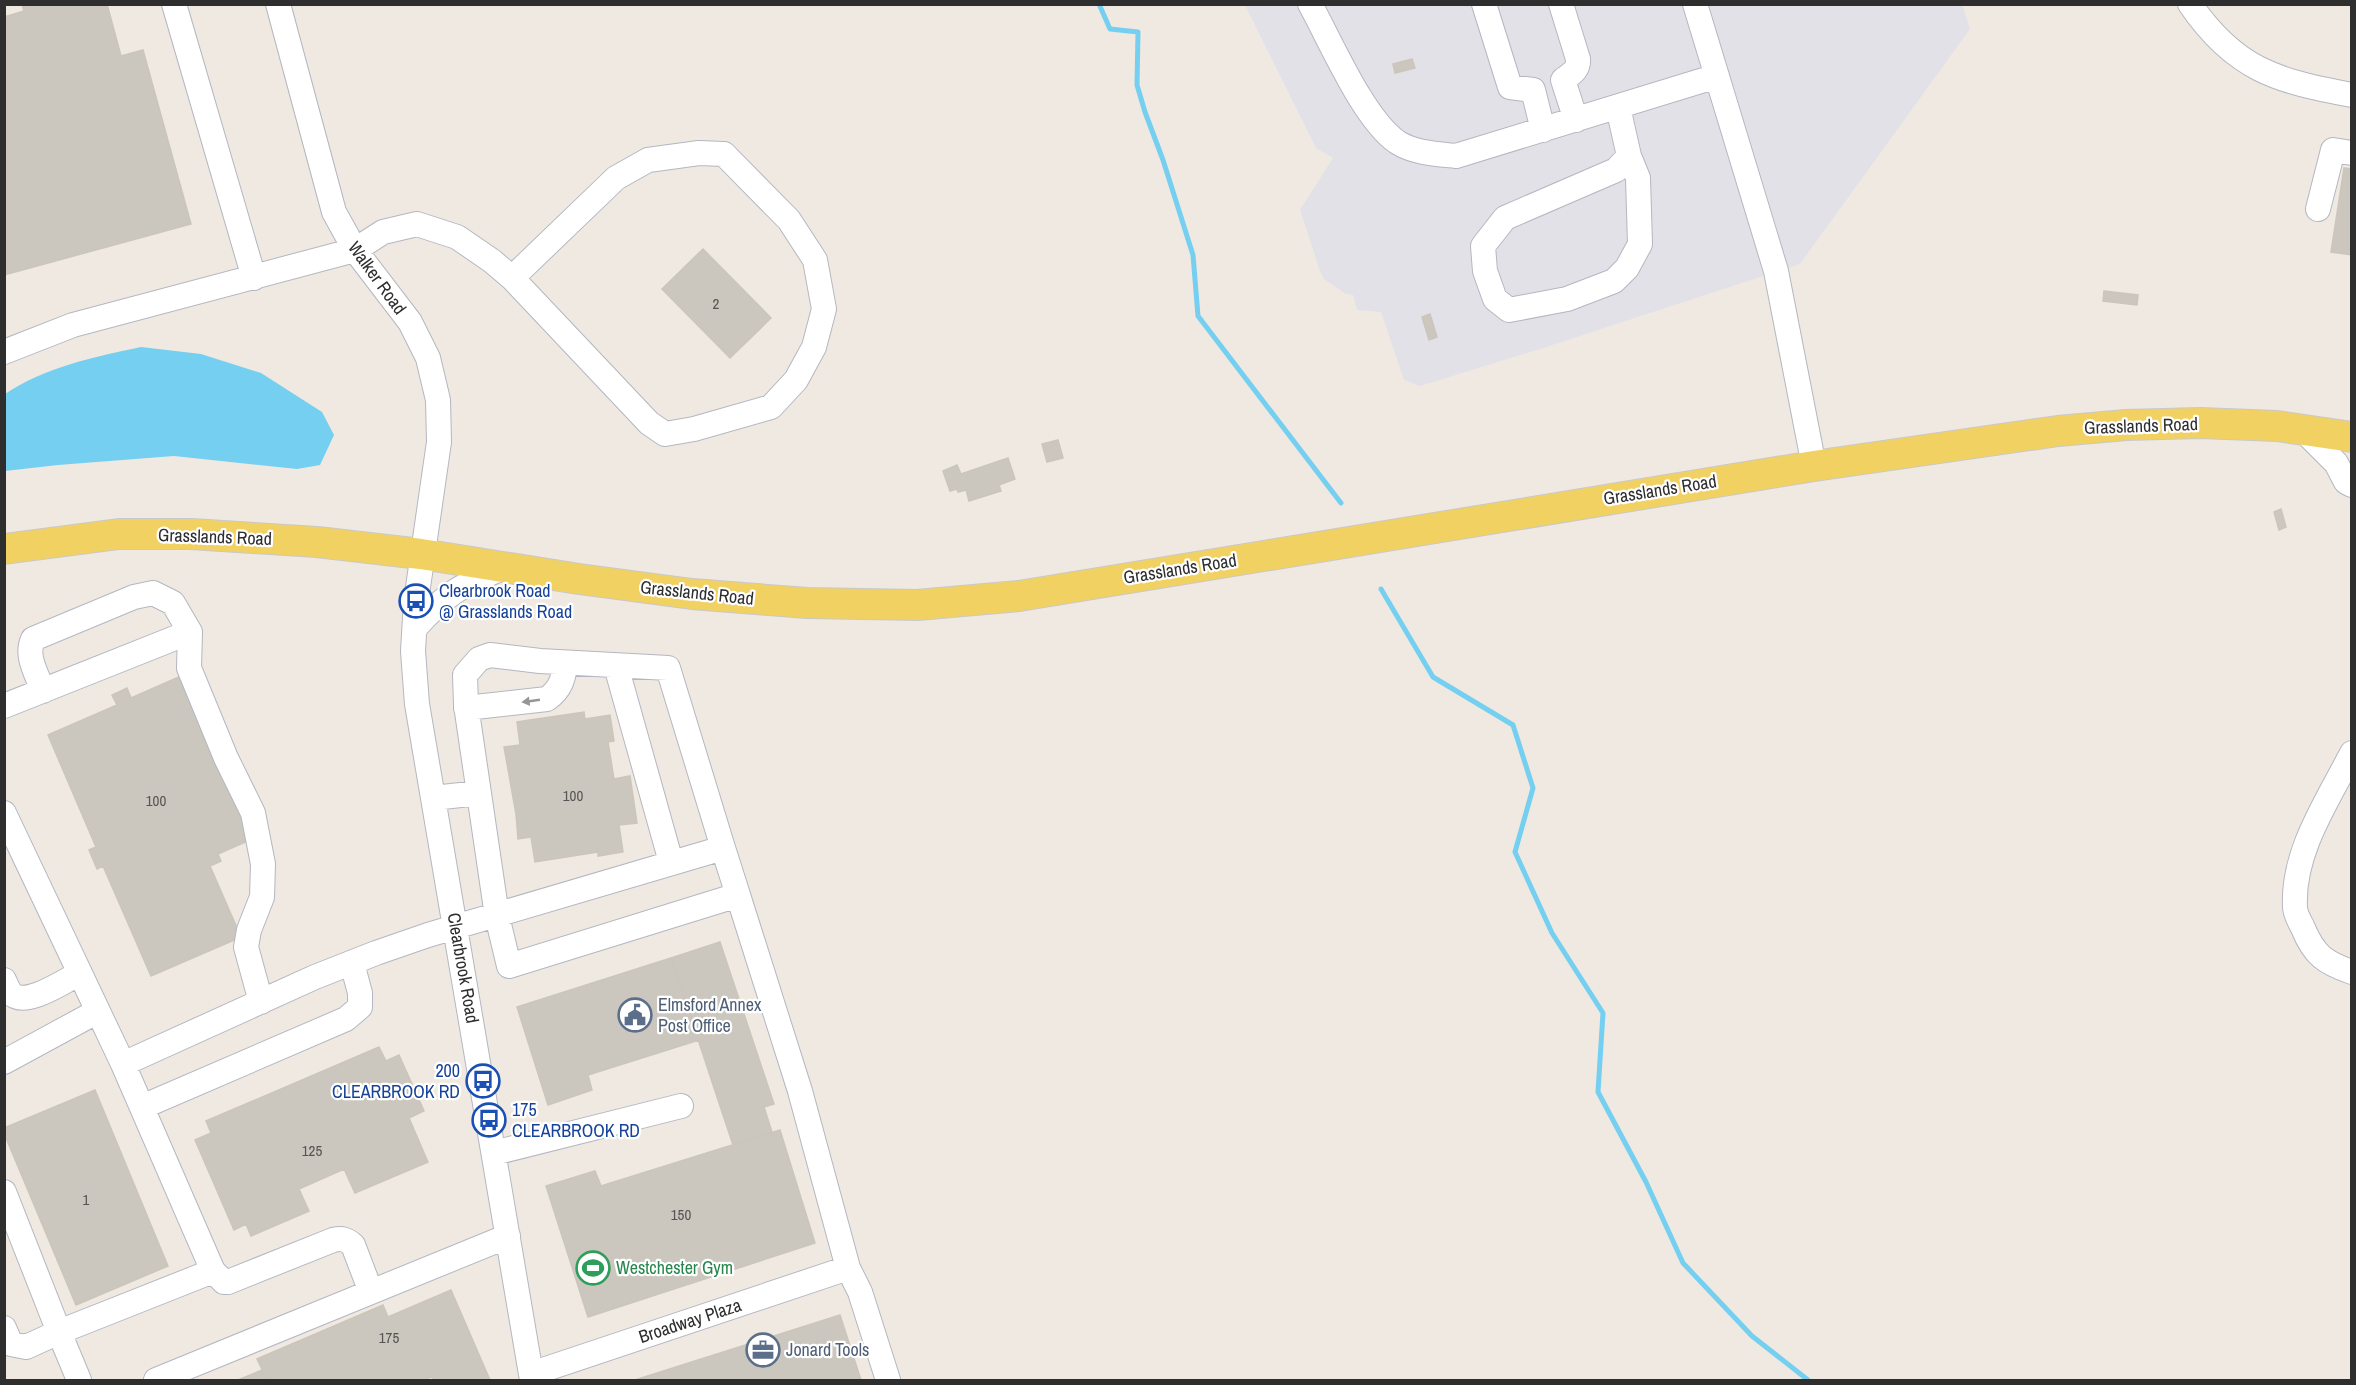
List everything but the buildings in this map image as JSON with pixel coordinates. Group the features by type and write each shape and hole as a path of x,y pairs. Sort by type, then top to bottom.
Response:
{"main road":[{"name":"Grasslands Road","path":"4,549 119,534 191,534 317,542 422,554 692,594 807,603 917,605 1019,596 1984,440 2126,425 2200,423 2277,426 2352,437"}],"street":[{"path":"174,4 254,278"},
{"name":"Walker Road","path":"278,4 334,212 355,250 410,322 428,358 438,400 439,442 422,554"},
{"path":"1310,4 1361,98 1381,126 1398,142 1427,153 1456,156 1717,76"},
{"path":"1484,4 1510,87 1533,90 1563,80 1578,66 1561,4"},
{"path":"1695,4 1776,272 1814,466"},
{"path":"2190,4 2221,43 2256,69 2296,84 2352,95"},
{"path":"1563,80 1576,120"},
{"path":"1533,90 1544,130"},
{"path":"1618,107 1629,156 1638,178 1640,244 1627,268 1614,281 1567,299 1509,310 1495,299 1485,271 1483,246 1505,218 1616,170 1629,156"},
{"path":"2318,209 2333,150 2352,153"},
{"path":"4,352 74,325 355,250 383,232 417,224 457,237 492,261 512,278 649,423 665,434 694,429 771,406 796,381 814,347 824,309 815,260 789,220 724,154 699,153 648,160 616,178 512,278"},
{"path":"2303,430 2336,463 2346,482 2352,485"},
{"name":"Clearbrook Road","path":"422,554 413,651 417,704 532,1377"},
{"path":"415,628 438,602 465,584 505,567"},
{"path":"43,691 29,655 29,647 33,639 134,597 153,593 173,603 190,632 189,668 226,758 253,813 263,864 262,897 249,930 246,947 261,1002"},
{"path":"4,706 190,632"},
{"path":"738,895 509,966 497,916 466,708 465,675 478,659 490,655 566,663 668,668 800,1091 848,1268 860,1292 888,1380"},
{"path":"466,708 547,699 557,692 562,682 566,663"},
{"path":"616,666 670,862"},
{"path":"2352,753 2313,830 2296,875 2295,909 2311,947 2330,964 2352,972"},
{"path":"433,798 479,793"},
{"path":"4,813 123,1064 213,1271 224,1282 228,1282 341,1238 353,1245 371,1292"},
{"path":"123,1064 352,963 428,935 723,848"},
{"path":"142,1107 346,1019 360,1007 360,993 352,963"},
{"path":"4,980 11,993 18,998 44,992 80,973"},
{"path":"4,1062 98,1011"},
{"path":"494,1153 681,1106"},
{"path":"4,1192 79,1380"},
{"path":"156,1380 507,1236"},
{"name":"Broadway Plaza","path":"532,1377 848,1268"},
{"path":"4,1328 11,1344 26,1347 213,1271"}],"shaded area":[{"path":"1962,4 1970,29 1800,264 1420,386 1404,380 1381,312 1357,310 1353,295 1346,294 1324,279 1320,271 1300,210 1333,158 1316,148 1245,5"}],"water":[{"path":"141,347 201,354 261,373 322,412 334,435 320,465 297,469 174,456 5,471 5,394 53,370"}],"waterway":[{"path":"1099,4 1110,29 1138,32 1137,85 1193,255 1198,316 1341,503"},
{"path":"1381,589 1433,677 1513,725 1533,788 1515,852 1552,933 1603,1013 1598,1092 1646,1182 1683,1263 1752,1336 1808,1380"}],"place":[{"name":"Clearbrook Road @ Grasslands Road","path":"416,601"},
{"name":"Elmsford Annex Post Office","path":"635,1015"},
{"name":"200 CLEARBROOK RD","path":"483,1081"},
{"name":"175 CLEARBROOK RD","path":"489,1120"},
{"name":"Westchester Gym","path":"593,1268"},
{"name":"Jonard Tools","path":"763,1350"}]}
